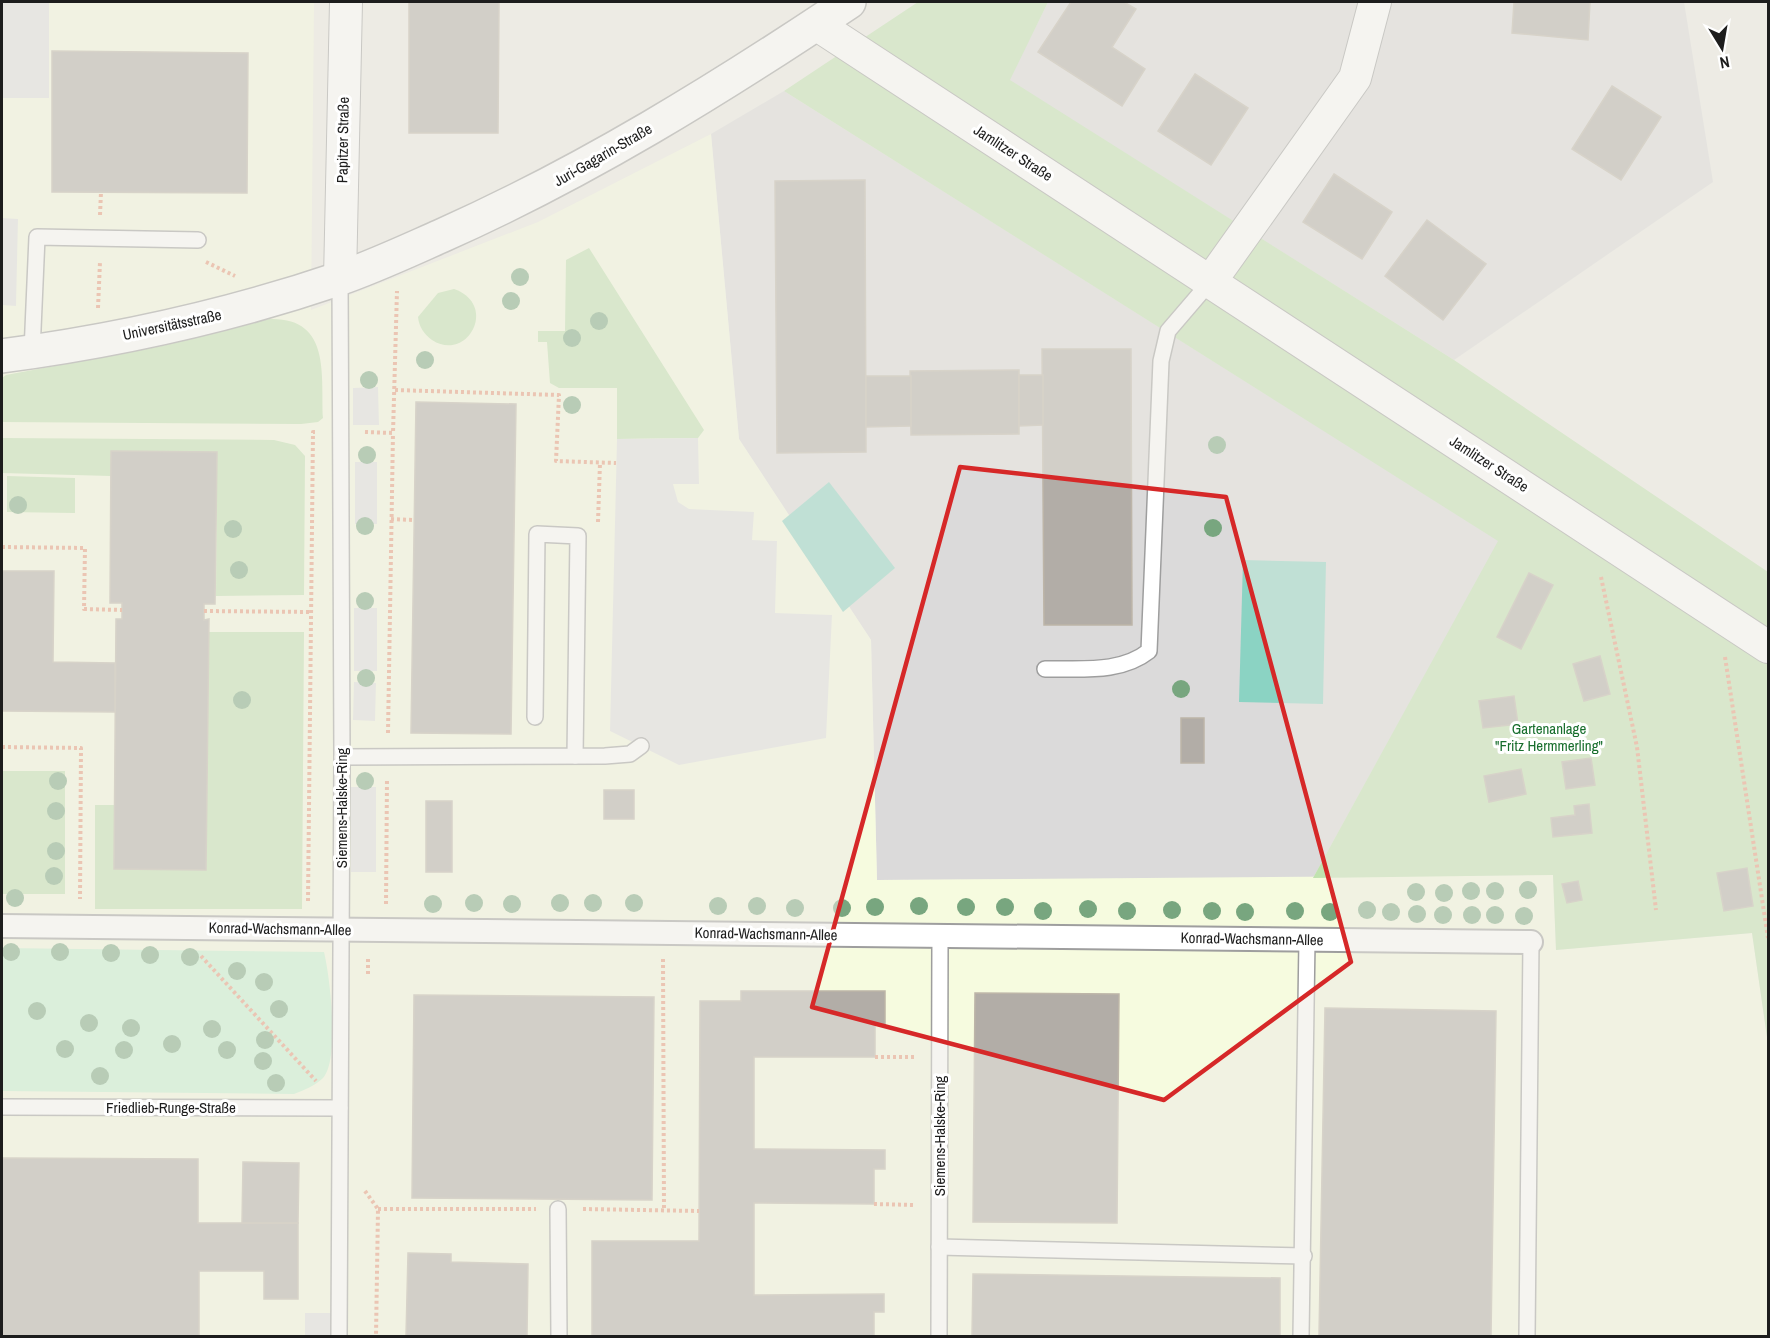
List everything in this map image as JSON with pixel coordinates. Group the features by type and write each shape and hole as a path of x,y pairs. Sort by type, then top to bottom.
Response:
{"street":[{"name":"Papitzer Straße","path":"340,279 346,2"},
{"name":"Juri-Gagarin-Straße","path":"340,279 553,183 637,136 849,2"},
{"path":"1210,282 1355,78 1375,2"},
{"name":"Jamlitzer Straße","path":"816,24 1768,647"},
{"name":"Universitätsstraße","path":"17,354 239,310 340,279"},
{"name":"Konrad-Wachsmann-Allee","path":"2,926 1531,942"}],"lane":[{"path":"17,354 36,237 198,240"},
{"name":"Siemens-Halske-Ring","path":"339,1336 342,757 340,279"},
{"path":"1045,669 1106,668 1135,663 1149,651 1161,361 1168,331 1210,282"},
{"path":"535,717 537,534 578,536 575,756"},
{"path":"342,757 630,754 641,746"},
{"name":"Siemens-Halske-Ring","path":"939,1336 940,936"},
{"path":"1301,1336 1304,1257 1307,940"},
{"path":"1527,1336 1531,942"},
{"name":"Friedlieb-Runge-Straße","path":"2,1107 340,1108"},
{"path":"558,1209 559,1336"},
{"path":"939,1247 1304,1257"}],"path":[{"path":"368,980 368,945 386,930 396,302"},
{"path":"395,390 559,395 556,461 616,463"},
{"path":"307,929 313,432"},
{"path":"340,432 393,433"},
{"path":"599,521 600,463"},
{"path":"392,519 414,520"},
{"path":"1591,531 1637,747 1656,910"},
{"path":"2,547 85,548 84,609 122,610"},
{"path":"204,611 311,612"},
{"path":"1719,614 1768,938"},
{"path":"2,747 81,748 80,926"},
{"path":"174,928 340,1108"},
{"path":"663,933 664,1210"},
{"path":"874,1057 940,1058"},
{"path":"365,1179 365,1191 378,1209 376,1336"},
{"path":"874,1204 940,1205"}],"highlighted area":[{"path":"960,467 1226,497 1351,962 1164,1100 812,1007"}],"shaded area":[{"path":"2,2 314,2 311,310 538,222 711,134 739,439 871,640 877,880 1553,875 1556,950 1752,933 1768,1044 1768,1336 2,1336"},
{"path":"2,2 49,2 49,98 2,98"},
{"path":"1048,2 1684,2 1713,182 1454,360 1009,80"},
{"path":"784,91 1499,541 1313,878 877,880 871,640 739,439 711,134"},
{"path":"2,218 18,219 16,306 2,305"},
{"path":"378,387 379,425 353,425 353,388"},
{"path":"698,438 699,484 673,484 678,502 689,509 754,512 752,540 777,541 775,613 832,615 826,738 679,765 610,731 617,439"},
{"path":"355,462 377,462 377,524 355,524"},
{"path":"829,482 895,568 843,612 782,521"},
{"path":"1243,560 1326,562 1323,704 1239,702"},
{"path":"354,608 377,608 377,671 354,671"},
{"path":"354,682 376,683 375,721 353,720"},
{"path":"351,787 376,787 376,872 351,872"},
{"path":"305,1313 333,1313 333,1336 305,1336"}],"green space":[{"name":"Gartenanlage \"Fritz Hermmerling\"","path":"918,2 1048,2 1010,80 1454,360 1768,572 1768,1044 1752,933 1556,950 1553,875 1313,878 1498,541 784,91"},
{"path":"589,248 704,430 698,438 617,439 617,388 559,388 550,383 547,342 538,342 538,331 565,331 566,260"},
{"path":"454,289 467,297 474,307 476,318 473,329 466,338 457,344 445,345 432,340 427,335 418,317 438,293"},
{"path":"269,319 289,321 303,327 313,338 321,367 323,418 318,422 301,424 2,422 2,378 6,375 162,346"},
{"path":"2,438 274,440 295,445 305,456 304,595 216,596 217,452 111,476 2,473"},
{"path":"7,476 75,478 75,513 7,512"},
{"path":"209,632 304,632 302,909 95,909 95,805 114,805 114,869 206,870"},
{"path":"2,771 65,771 65,894 2,894"},
{"path":"2,948 324,952 332,1017 331,1054 328,1068 320,1081 294,1094 2,1091"}],"building":[{"path":"409,2 499,2 498,133 409,133"},
{"path":"1071,2 1124,2 1136,9 1112,47 1145,69 1122,106 1038,52"},
{"path":"1514,2 1590,2 1588,40 1512,33"},
{"path":"52,51 248,53 247,193 52,192"},
{"path":"1195,74 1248,108 1211,165 1158,131"},
{"path":"1612,86 1661,117 1621,180 1572,149"},
{"path":"1334,174 1392,212 1362,259 1303,222"},
{"path":"865,180 866,452 777,453 775,181"},
{"path":"1427,220 1486,264 1443,320 1385,276"},
{"path":"1042,349 1131,349 1132,625 1044,625"},
{"path":"1019,370 1019,434 911,435 910,371"},
{"path":"1019,375 1043,375 1043,425 1019,426"},
{"path":"866,376 911,376 911,426 866,427"},
{"path":"416,402 516,404 511,734 411,733"},
{"path":"111,451 217,452 215,604 204,604 204,620 209,619 206,870 114,869 116,619 122,619 122,603 110,603"},
{"path":"2,571 54,571 53,662 115,663 115,712 2,711"},
{"path":"1529,573 1553,585 1521,649 1497,637"},
{"path":"1600,656 1610,694 1584,701 1573,664"},
{"path":"1514,696 1518,724 1483,728 1479,701"},
{"path":"1181,718 1204,718 1204,763 1181,763"},
{"path":"1591,758 1595,785 1566,789 1562,762"},
{"path":"1521,769 1526,794 1489,802 1484,776"},
{"path":"604,790 634,790 634,819 604,819"},
{"path":"426,801 452,801 452,872 426,872"},
{"path":"1589,804 1592,833 1553,837 1551,818 1575,815 1574,806"},
{"path":"1747,868 1753,906 1724,911 1717,873"},
{"path":"1578,881 1582,900 1567,903 1562,884"},
{"path":"741,991 885,991 885,1025 875,1025 875,1057 754,1057 754,1149 885,1150 885,1169 874,1169 874,1204 754,1203 754,1295 884,1294 884,1312 874,1312 874,1336 592,1336 592,1241 699,1241 700,1001 741,1001"},
{"path":"975,993 1119,994 1117,1223 973,1222"},
{"path":"414,995 654,997 652,1200 412,1198"},
{"path":"1325,1008 1496,1011 1491,1336 1319,1336"},
{"path":"2,1158 198,1159 198,1223 298,1223 298,1299 264,1299 264,1271 199,1271 199,1336 2,1336"},
{"path":"243,1162 299,1163 298,1223 242,1223"},
{"path":"408,1253 451,1254 451,1262 528,1264 527,1336 406,1336"},
{"path":"973,1274 1280,1278 1280,1336 972,1336"}]}
